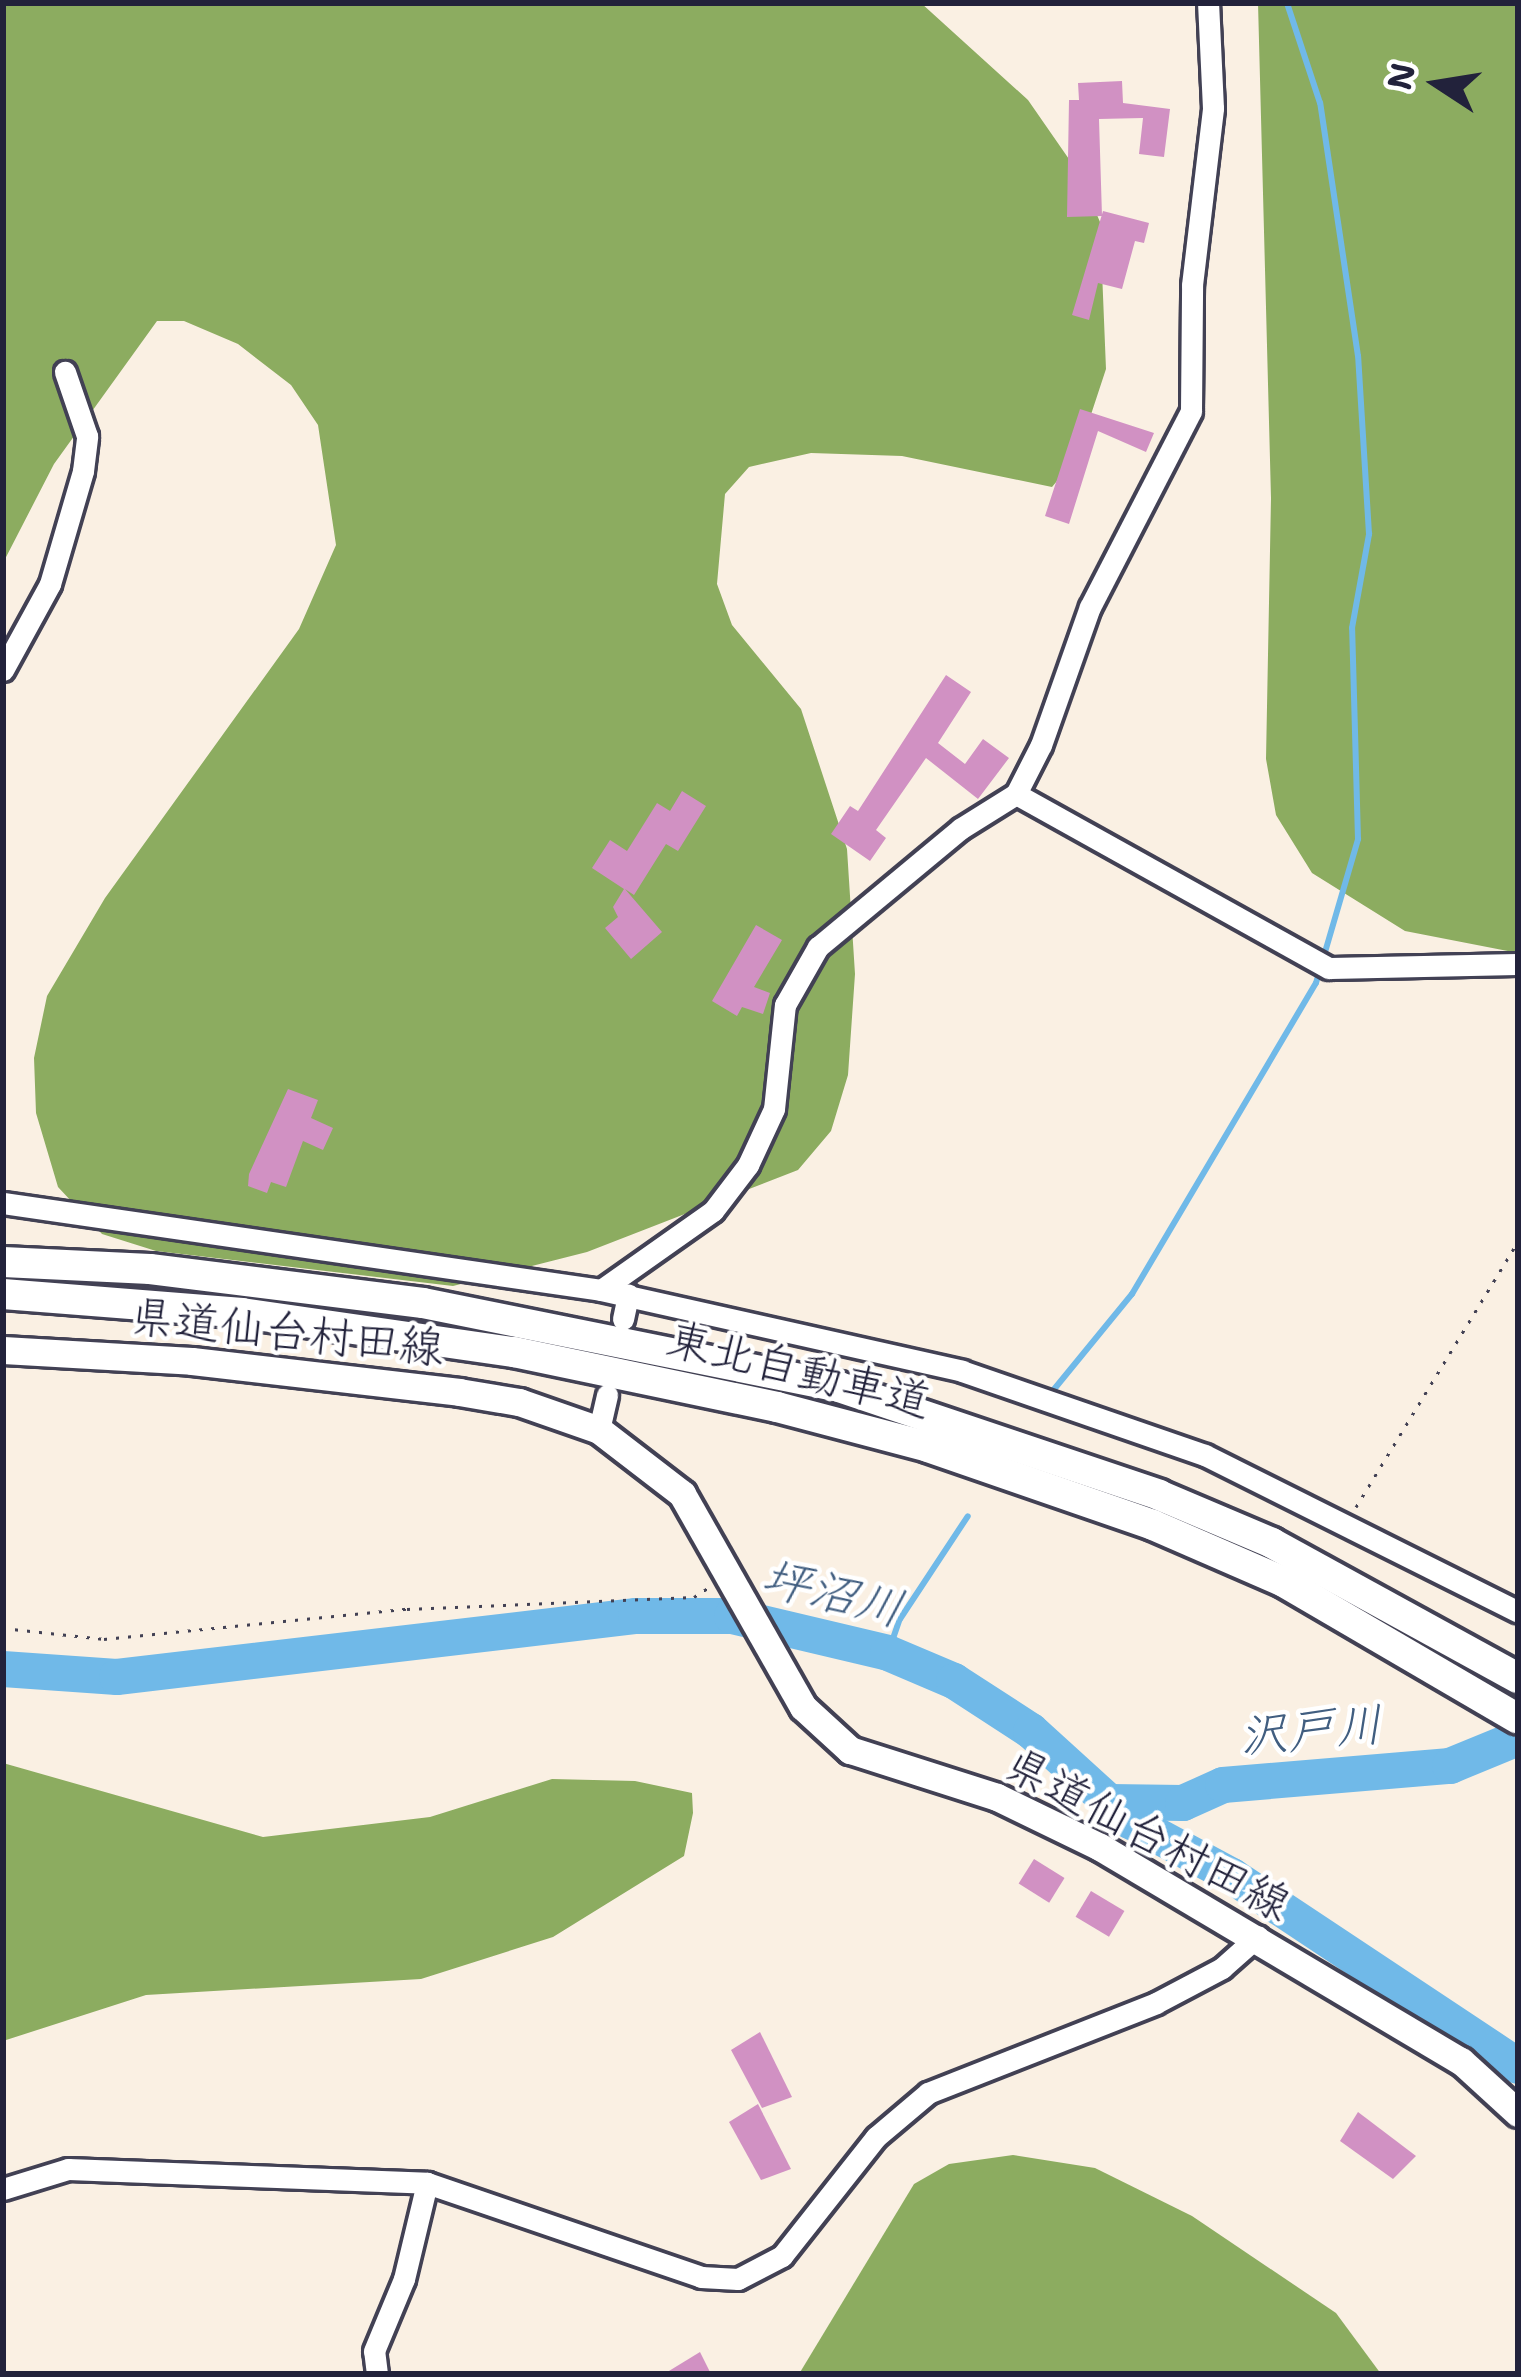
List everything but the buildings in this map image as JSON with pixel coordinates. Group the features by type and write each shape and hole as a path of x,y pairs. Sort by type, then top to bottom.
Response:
{"highway":[{"name":"東北自動車道","path":"3,1262 150,1269 423,1303 839,1388 1159,1495 1332,1574 1518,1678"},
{"name":"東北自動車道","path":"3,1294 222,1310 514,1352 777,1406 928,1447 1153,1525 1266,1574 1509,1713"}],"main road":[{"name":"県道仙台村田線","path":"3,1350 192,1361 459,1392 519,1402 598,1430 682,1495 752,1605 786,1681 850,1750 1046,1819 1258,1936 1461,2061 1518,2113"}],"street":[{"path":"601,1290 713,1211 748,1165 774,1109 785,1005 818,947 960,830 1016,794 1090,607 1191,411 1192,284 1213,108 1208,3"},
{"path":"3,670 50,584 83,470 87,436 65,372"},
{"path":"1016,794 1322,965 1518,964"},
{"path":"3,1204 601,1290 962,1370 1205,1455 1518,1612"},
{"path":"623,1319 628,1295"},
{"path":"598,1430 607,1395"},
{"path":"3,2189 68,2169 427,2183 701,2277 738,2279 782,2256 876,2137 928,2093 1156,2003 1222,1968 1258,1936"},
{"path":"377,2374 374,2351 404,2278 427,2183"}],"path":[{"path":"1346,1522 1518,1242"},
{"path":"3,1628 104,1639 407,1610 694,1597 712,1580"}],"green space":[{"path":"3,3 921,3 1028,100 1080,175 1100,222 1106,369 1077,457 1052,487 902,456 811,453 749,467 725,494 717,584 732,625 801,709 847,849 855,974 848,1075 831,1131 798,1170 587,1252 453,1286 156,1251 102,1234 58,1187 36,1113 34,1058 47,996 105,898 299,629 336,545 318,425 291,385 238,344 184,321 157,321 54,464 3,563"},
{"path":"1258,3 1518,3 1518,953 1405,931 1312,873 1276,815 1266,759 1271,498"},
{"path":"3,1763 263,1837 430,1817 552,1779 635,1781 692,1793 693,1813 684,1856 553,1937 421,1979 146,1995 3,2041"},
{"path":"1013,2155 1095,2168 1192,2216 1336,2313 1381,2374 799,2374 914,2184 949,2164"}],"waterway":[{"path":"1051,1393 1132,1294 1316,983 1358,839 1352,628 1369,534 1358,356 1320,103 1287,3"},
{"path":"888,1653 900,1619 968,1516"},
{"name":"坪沼川","path":"3,1669 117,1677 636,1616 732,1616 888,1653 954,1681 1031,1731 1130,1821 1232,1876 1518,2066"},
{"name":"沢戸川","path":"1110,1802 1183,1803 1223,1785 1450,1766 1518,1738"}]}
